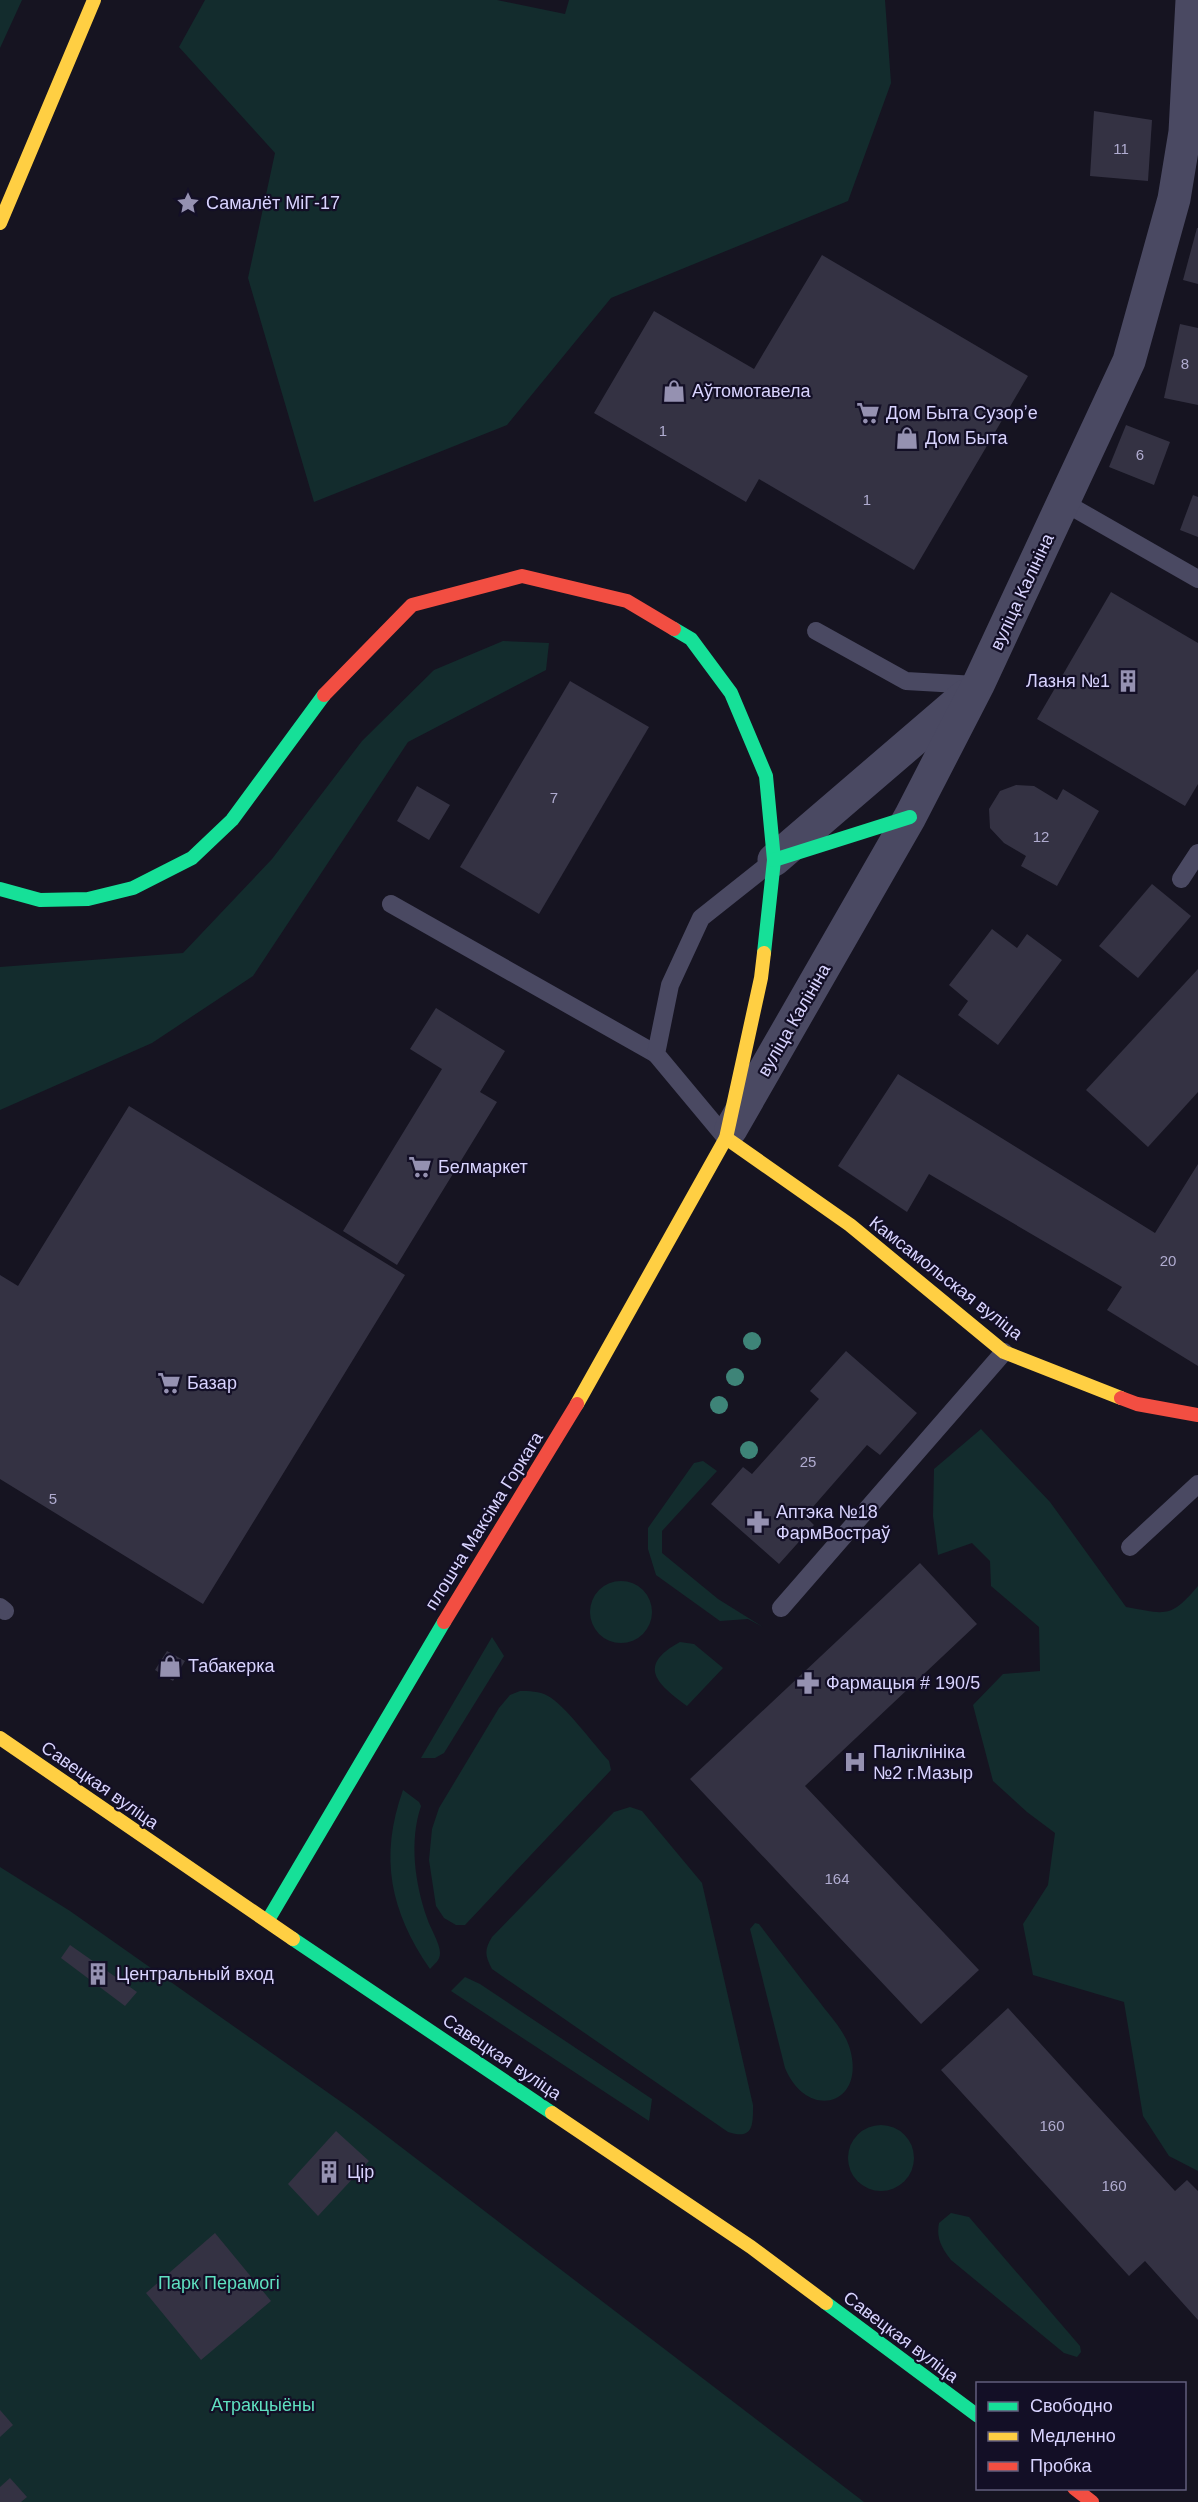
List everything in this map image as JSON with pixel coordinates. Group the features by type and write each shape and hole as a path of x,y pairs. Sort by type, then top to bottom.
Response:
{"main road":[{"path":"0,223 94,0"},
{"name":"плошча Максіма Горкага","path":"0,889 40,900 88,899 133,888 192,858 232,820 330,687 412,605 522,576 627,602 691,639 731,693 766,776 774,860 761,978 726,1138 598,1370 428,1647 268,1920"},
{"path":"774,860 910,817"},
{"name":"Камсамольская вуліца","path":"726,1138 850,1225 1004,1352 1137,1404 1198,1415"},
{"name":"Савецкая вуліца","path":"0,1738 155,1846 752,2247 976,2415"},
{"path":"1077,2490 1092,2502"}],"street":[{"name":"вуліца Калініна","path":"726,1138 910,817 978,685 1065,503 1129,361 1169,220 1185,132 1191,0"},
{"path":"774,860 978,685"}],"lane":[{"path":"1065,503 1198,579"},
{"path":"816,631 906,681 978,685"},
{"path":"1181,879 1198,852"},
{"path":"656,1054 670,984 701,918 774,860"},
{"path":"391,904 656,1054 726,1138"},
{"path":"781,1608 1004,1352"},
{"path":"1130,1547 1198,1484"}],"green space":[{"path":"0,0 22,0 0,48"},
{"path":"205,0 497,0 565,14 569,0 885,0 891,83 848,201 611,298 507,425 314,502 248,278 275,153 179,47"},
{"path":"503,641 549,643 546,670 408,742 253,976 152,1043 0,1110 0,967 183,953 272,859 362,741 434,670"},
{"path":"981,1429 1050,1502 1126,1607 1166,1612 1181,1604 1198,1586 1198,2171 1169,2156 1143,2116 1124,2002 1033,1975 1023,1924 1048,1885 1055,1833 1027,1812 993,1781 973,1705 1003,1674 1040,1671 1039,1627 991,1586 990,1561 972,1543 938,1555 933,1516 934,1469"},
{"path":"703,1461 717,1471 662,1531 662,1553 718,1599 763,1627 748,1619 720,1621 656,1575 648,1549 648,1528 694,1463"},
{"path":"621,1581 638,1586 643,1590 647,1595 652,1612 647,1629 643,1634 638,1638 621,1643 604,1638 599,1634 595,1629 590,1612 595,1595 599,1590 604,1586"},
{"path":"492,1637 504,1656 444,1753 435,1758 421,1758"},
{"path":"680,1642 694,1644 723,1668 687,1706 660,1682 655,1667 658,1659 666,1651"},
{"path":"520,1691 541,1693 555,1701 571,1716 609,1761 611,1770 465,1925 456,1925 444,1918 436,1906 429,1860 432,1829 439,1808 499,1708 510,1695"},
{"path":"403,1790 421,1806 415,1833 415,1862 419,1891 440,1953 438,1960 430,1969 406,1926 392,1883 391,1838"},
{"path":"630,1807 642,1811 702,1883 753,2105 752,2125 747,2133 728,2132 492,1969 488,1960 486,1953 492,1937 614,1812"},
{"name":"Парк Перамогі","path":"0,1867 70,1911 354,2111 864,2502 0,2502"},
{"path":"755,1923 759,1924 832,2017 848,2042 853,2068 850,2083 842,2094 832,2100 819,2100 807,2095 795,2085 785,2068 750,1929"},
{"path":"465,1977 480,1984 652,2099 649,2121 451,1991"},
{"path":"881,2125 893,2128 904,2135 911,2146 914,2158 911,2170 904,2181 893,2188 881,2191 869,2188 858,2181 851,2170 848,2158 851,2146 858,2135 869,2128"},
{"path":"951,2213 969,2217 1080,2346 1081,2352 1077,2357 1064,2353 951,2260 940,2243 938,2229 939,2223"}],"building":[{"path":"1094,111 1152,120 1148,181 1090,176"},
{"path":"1198,228 1198,284 1183,280"},
{"name":"Дом Быта Сузорʼе","path":"822,255 1028,376 914,570 759,479 746,502 594,413 654,311 754,369"},
{"path":"1180,324 1198,328 1198,405 1164,398"},
{"path":"1126,425 1170,442 1154,485 1109,467"},
{"path":"1193,495 1198,497 1198,537 1180,530"},
{"name":"Лазня №1","path":"1111,592 1198,643 1198,784 1185,806 1037,719"},
{"path":"570,681 649,727 539,914 460,867"},
{"path":"1016,785 1034,786 1057,800 1063,789 1099,811 1057,886 1021,866 1026,856 1004,843 990,828 989,809 1000,791"},
{"path":"417,786 450,805 429,840 397,821"},
{"path":"1152,884 1191,916 1138,978 1099,946"},
{"path":"992,929 1017,948 1027,934 1062,960 998,1045 958,1015 968,1001 949,985"},
{"path":"1198,969 1198,1092 1148,1147 1086,1090"},
{"name":"Белмаркет","path":"436,1008 505,1051 480,1092 497,1102 397,1265 343,1231 442,1069 410,1049"},
{"path":"898,1074 1155,1233 1198,1164 1198,1366 1107,1310 1122,1287 929,1174 907,1212 838,1166"},
{"name":"Базар","path":"129,1106 405,1275 203,1604 0,1479 0,1275 18,1286"},
{"path":"846,1351 917,1413 880,1455 867,1445 805,1516 814,1525 779,1564 711,1504 743,1467 752,1474 819,1399 810,1391"},
{"path":"920,1563 977,1624 805,1786 979,1970 921,2024 690,1779"},
{"name":"Табакерка","path":"167,1651 185,1661 173,1681 155,1670"},
{"name":"Центральный вход","path":"70,1945 137,1992 125,2006 61,1958"},
{"path":"1008,2008 1175,2191 1187,2180 1198,2191 1198,2320 1145,2261 1129,2276 941,2070"},
{"name":"Цір","path":"336,2131 369,2161 318,2216 288,2184"},
{"path":"215,2233 271,2301 201,2360 146,2293"},
{"path":"0,2410 13,2425 0,2437"},
{"path":"10,2478 27,2497 21,2502 0,2502 0,2487"}],"traffic: fast":[{"path":"674,629 691,639 731,693 766,776 774,860 764,953"},
{"path":"0,889 40,900 88,899 133,888 192,858 232,820 324,695"},
{"path":"774,860 910,817"},
{"path":"268,1920 444,1622"},
{"path":"293,1939 552,2113"},
{"path":"826,2303 976,2415"}],"traffic: slow":[{"path":"0,223 94,0"},
{"path":"577,1404 726,1138 761,978 764,953"},
{"path":"726,1138 850,1225 1004,1352 1121,1398"},
{"path":"0,1738 293,1939"},
{"path":"552,2113 751,2247 826,2303"}],"traffic: jam":[{"path":"324,695 412,605 522,576 627,601 674,629"},
{"path":"1121,1398 1137,1404 1198,1415"},
{"path":"444,1622 577,1404"},
{"path":"1077,2490 1092,2502"}],"place":[{"name":"Самалёт МіГ-17","path":"188,203"},
{"name":"Аўтомотавела","path":"674,391"},
{"name":"Дом Быта Сузорʼе","path":"868,413"},
{"name":"Дом Быта","path":"907,438"},
{"name":"Лазня №1","path":"1128,681"},
{"name":"Белмаркет","path":"420,1167"},
{"name":"Базар","path":"169,1383"},
{"name":"Аптэка №18 ФармВостраў","path":"758,1522"},
{"name":"Табакерка","path":"170,1666"},
{"name":"Фармацыя # 190/5","path":"808,1683"},
{"name":"Паліклініка №2 г.Мазыр","path":"855,1762"},
{"name":"Центральный вход","path":"98,1974"},
{"name":"Цір","path":"329,2172"}],"park label":[{"name":"Атракцыёны","path":"263,2405"}]}
